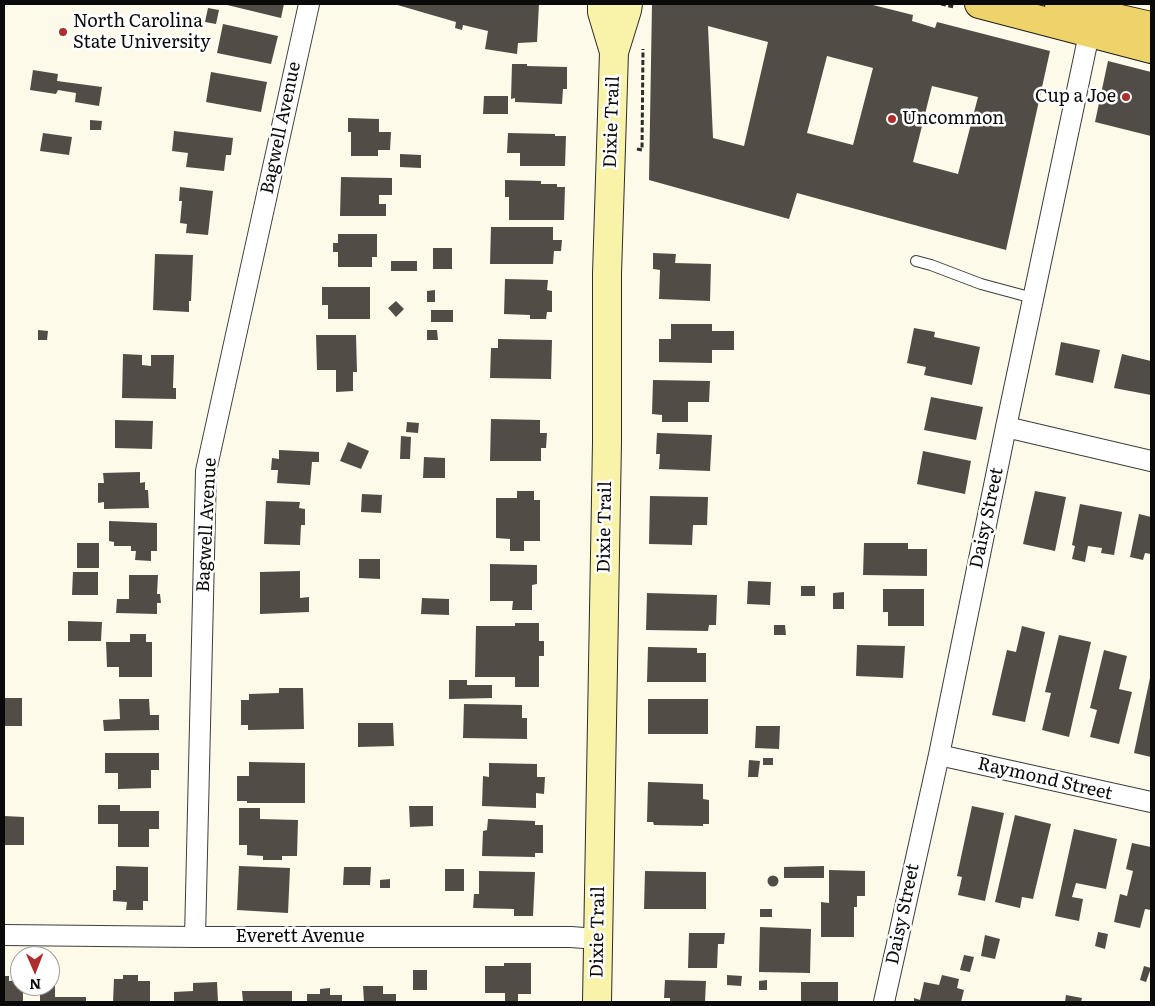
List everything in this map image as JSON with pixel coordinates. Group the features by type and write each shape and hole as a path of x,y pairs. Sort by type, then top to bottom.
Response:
{"main road":[{"name":"Dixie Trail","path":"602,4 602,12 614,52"},
{"name":"Dixie Trail","path":"596,1002 607,452 607,274 614,52 628,4"},
{"path":"979,4 1151,49"},
{"path":"1059,4 1151,26"}],"street":[{"name":"Bagwell Avenue","path":"195,937 206,471 309,4"},
{"name":"Daisy Street","path":"884,1002 939,755 1089,34"},
{"path":"1006,427 1151,461"},
{"name":"Raymond Street","path":"939,755 1151,802"},
{"name":"Everett Avenue","path":"4,936 597,939"}],"lane":[{"path":"916,261 981,284 1033,298"}],"building":[{"path":"223,4 284,4 281,18"},
{"path":"394,4 539,4 537,42 518,43 517,54 485,49 488,31 463,25 462,30 455,28 456,22"},
{"name":"Uncommon","path":"652,4 869,4 913,15 912,21 935,28 937,22 1050,51 1006,250 797,193 789,219 649,180","holes":["708,26 768,42 744,146 713,138","827,56 873,68 853,145 807,133","932,86 978,97 958,174 913,162"]},
{"path":"208,8 219,10 216,24 205,22"},
{"path":"223,24 278,36 271,64 217,53"},
{"name":"Cup a Joe","path":"1108,61 1151,72 1151,136 1095,122"},
{"path":"512,64 567,67 567,89 563,89 562,104 515,102 515,98 511,99"},
{"path":"33,70 58,74 57,81 102,87 99,106 75,102 76,93 58,90 56,94 30,90"},
{"path":"211,72 267,82 261,112 206,102"},
{"path":"484,96 508,96 508,114 483,114"},
{"path":"348,118 379,119 379,132 391,132 390,150 378,150 378,156 351,156 351,132 348,132"},
{"path":"90,120 102,121 101,130 90,130"},
{"path":"174,131 233,138 231,155 226,155 224,171 186,167 188,153 172,151"},
{"path":"43,133 72,137 69,155 40,151"},
{"path":"508,133 566,136 565,166 520,166 520,153 507,153"},
{"path":"400,154 421,155 421,168 400,167"},
{"path":"341,177 392,178 392,195 379,195 379,204 386,204 386,216 340,216"},
{"path":"505,180 541,181 541,184 557,184 557,187 565,187 564,220 509,220 509,197 505,197"},
{"path":"180,187 213,191 208,235 186,233 187,224 180,223 182,201 179,201"},
{"path":"491,227 553,227 553,240 562,240 561,251 554,251 553,264 490,264"},
{"path":"338,234 377,234 377,257 372,257 372,267 338,267 338,252 333,252 333,243 338,243"},
{"path":"433,248 452,248 452,269 433,269"},
{"path":"653,253 676,254 675,263 711,264 710,301 659,299 660,270 653,269"},
{"path":"155,254 193,255 189,312 153,310"},
{"path":"391,261 417,261 417,271 391,271"},
{"path":"505,279 548,280 547,290 552,291 552,312 547,312 546,319 530,319 530,315 504,314"},
{"path":"322,287 370,287 370,319 328,319 328,305 322,305"},
{"path":"435,290 435,302 427,302 427,291"},
{"path":"396,301 404,309 396,317 388,308"},
{"path":"431,310 453,310 453,322 431,322"},
{"path":"671,324 712,324 712,331 734,331 734,350 712,350 712,363 659,362 659,339 671,339"},
{"path":"914,328 935,332 934,337 980,347 972,385 924,375 926,367 907,363"},
{"path":"38,330 48,331 47,340 38,340"},
{"path":"427,330 437,330 438,340 427,340"},
{"path":"316,335 356,335 357,372 353,372 353,391 336,392 336,370 317,370"},
{"path":"498,339 552,340 551,379 490,378 491,348 498,348"},
{"path":"1061,342 1100,350 1093,383 1055,375"},
{"path":"123,354 142,355 142,365 151,366 151,355 174,355 173,388 176,388 176,399 122,398"},
{"path":"1122,354 1151,361 1151,395 1114,388"},
{"path":"653,380 710,381 709,402 688,402 688,422 662,422 662,415 652,414"},
{"path":"931,397 983,407 976,440 924,430"},
{"path":"491,419 540,420 540,433 547,433 546,448 541,448 541,461 490,461"},
{"path":"115,420 153,421 152,449 115,448"},
{"path":"407,422 419,423 418,433 406,432"},
{"path":"657,433 712,435 710,471 659,469 660,454 656,454"},
{"path":"401,436 411,437 410,459 400,459"},
{"path":"348,442 369,451 361,469 340,461"},
{"path":"279,450 319,452 319,462 312,462 310,485 277,483 278,470 271,470 272,458 279,459"},
{"path":"923,451 971,461 965,494 917,484"},
{"path":"424,457 445,458 445,478 423,478"},
{"path":"140,472 140,483 145,482 145,490 148,490 149,508 104,509 104,502 98,503 98,483 104,483 103,473"},
{"path":"517,491 534,491 534,500 540,500 540,541 524,541 524,551 510,551 510,539 496,538 496,498 517,498"},
{"path":"1035,491 1066,497 1055,551 1023,544"},
{"path":"362,494 382,495 381,513 361,512"},
{"path":"650,496 708,497 707,525 693,525 692,545 649,544"},
{"path":"266,501 300,502 299,508 305,509 305,525 301,525 300,545 264,544"},
{"path":"1080,504 1122,512 1114,555 1101,553 1102,548 1088,546 1085,562 1072,559 1075,546 1072,545"},
{"path":"1139,514 1151,517 1151,554 1145,553 1143,560 1130,557"},
{"path":"109,521 157,523 157,551 151,551 151,561 135,560 136,551 131,551 131,546 114,546 114,542 109,541"},
{"path":"77,543 99,543 99,568 77,568"},
{"path":"864,543 908,543 908,549 927,549 927,576 863,575"},
{"path":"359,559 380,559 380,579 359,578"},
{"path":"490,564 537,565 537,584 532,585 532,610 512,610 513,601 490,601"},
{"path":"300,571 300,598 309,597 309,612 260,614 260,572"},
{"path":"73,572 98,572 98,595 72,595"},
{"path":"129,575 158,575 157,594 160,594 161,603 157,603 157,614 116,613 117,599 129,599"},
{"path":"748,581 771,582 770,605 747,604"},
{"path":"801,586 815,586 815,596 801,596"},
{"path":"883,589 924,589 924,626 888,626 888,612 883,612"},
{"path":"844,592 844,609 833,609 833,593"},
{"path":"647,593 717,595 716,625 709,625 708,631 646,630"},
{"path":"422,598 449,599 449,615 421,614"},
{"path":"68,621 102,622 101,641 68,641"},
{"path":"515,623 539,623 539,641 544,641 544,656 539,656 539,687 515,687 515,677 475,677 476,626 515,626"},
{"path":"774,625 785,625 786,635 774,635"},
{"path":"1022,626 1045,632 1025,722 992,715 1007,650 1016,652"},
{"path":"130,634 146,634 146,642 152,642 152,677 119,677 119,667 107,667 106,642 130,642"},
{"path":"1059,635 1091,642 1069,737 1042,730 1051,693 1045,692"},
{"path":"857,645 905,646 903,678 856,676"},
{"path":"648,647 697,648 697,653 706,653 706,682 647,682"},
{"path":"1104,650 1127,656 1119,689 1132,692 1119,744 1090,737 1097,710 1090,708"},
{"path":"1151,678 1151,757 1134,753"},
{"path":"449,680 467,680 467,685 492,685 492,698 449,699"},
{"path":"279,688 303,688 304,729 248,730 248,725 241,725 241,700 249,700 249,694 279,693"},
{"path":"4,698 22,698 22,726 4,726"},
{"path":"119,699 149,699 150,715 159,715 159,730 104,731 103,720 120,719"},
{"path":"648,699 708,699 708,734 648,734"},
{"path":"464,704 522,705 522,718 527,718 527,739 463,738"},
{"path":"358,723 393,723 394,746 358,747"},
{"path":"756,726 780,726 779,749 755,748"},
{"path":"105,753 159,753 159,770 151,770 151,788 118,789 118,773 105,773"},
{"path":"763,758 773,758 773,765 763,765"},
{"path":"749,760 760,761 758,777 748,777"},
{"path":"249,762 305,763 305,803 247,803 247,801 237,801 237,776 249,776"},
{"path":"489,763 537,764 537,777 545,777 544,794 536,793 536,808 482,806 483,776 489,777"},
{"path":"648,782 703,784 703,799 709,800 709,824 703,824 703,826 654,825 653,822 647,822"},
{"path":"98,805 120,805 120,811 159,811 159,829 149,829 149,847 118,847 118,824 98,824"},
{"path":"409,806 433,806 433,826 410,827"},
{"path":"972,806 1004,813 985,901 958,895 962,877 957,876"},
{"path":"239,808 260,808 260,819 298,820 297,856 282,856 282,860 263,860 263,856 247,855 247,845 239,845"},
{"path":"1015,815 1051,824 1033,899 1022,897 1020,908 995,902"},
{"path":"4,816 24,817 24,845 4,845"},
{"path":"488,819 535,821 535,825 543,825 543,853 535,853 535,857 482,856 483,831 487,830"},
{"path":"1074,829 1117,839 1106,889 1076,883 1072,897 1083,899 1079,921 1055,916"},
{"path":"1132,843 1151,847 1151,910 1145,909 1140,928 1114,922 1120,894 1127,896 1133,871 1126,869"},
{"path":"116,866 148,867 148,901 143,901 143,910 126,910 127,902 113,901 113,890 116,890"},
{"path":"239,866 290,868 288,913 237,910"},
{"path":"824,866 824,878 784,878 784,867"},
{"path":"344,867 371,867 370,885 343,885"},
{"path":"445,869 464,869 464,891 445,891"},
{"path":"829,870 865,871 865,896 857,896 857,907 854,907 854,937 821,937 821,902 829,903"},
{"path":"479,871 535,872 533,916 514,916 514,909 473,908 474,894 479,894"},
{"path":"645,871 706,872 706,909 644,909"},
{"path":"773,875 779,881 773,887 767,881"},
{"path":"390,879 390,888 380,888 380,880"},
{"path":"760,909 772,909 772,917 760,917"},
{"path":"760,927 811,929 810,973 759,972"},
{"path":"1098,932 1108,934 1105,949 1095,946"},
{"path":"689,933 725,933 724,944 718,944 717,968 688,968"},
{"path":"985,935 1000,939 995,959 981,956"},
{"path":"964,955 974,957 970,972 960,970"},
{"path":"504,963 531,963 531,994 518,994 518,1002 505,1002 505,993 485,993 485,966 504,966"},
{"path":"1144,966 1151,968 1146,982 1140,980"},
{"path":"413,970 427,970 427,990 413,990"},
{"path":"123,975 138,975 138,981 150,981 150,1002 113,1002 114,979 123,979"},
{"path":"727,975 742,976 741,986 727,985"},
{"path":"942,975 959,979 957,988 964,990 961,1002 914,1002 914,998 920,1000 924,982 939,985"},
{"path":"4,976 9,976 10,996 23,996 23,1002 4,1002"},
{"path":"665,980 706,981 705,1002 670,1002 670,998 664,998"},
{"path":"767,980 767,990 759,990 759,981"},
{"path":"217,982 218,1002 174,1002 174,992 193,991 193,983"},
{"path":"801,982 838,982 838,1002 801,1002"},
{"path":"363,986 383,986 383,994 396,994 396,1002 364,1002"},
{"path":"330,988 330,995 342,995 342,1002 307,1002 307,994 320,994 320,989"},
{"path":"242,991 292,991 292,1002 243,1002"},
{"path":"1066,995 1082,998 1081,1002 1065,1002"},
{"path":"40,996 86,997 86,1002 40,1002"}],"place":[{"name":"North Carolina State University","path":"63,32"},
{"name":"Cup a Joe","path":"1126,97"},
{"name":"Uncommon","path":"892,119"}]}
